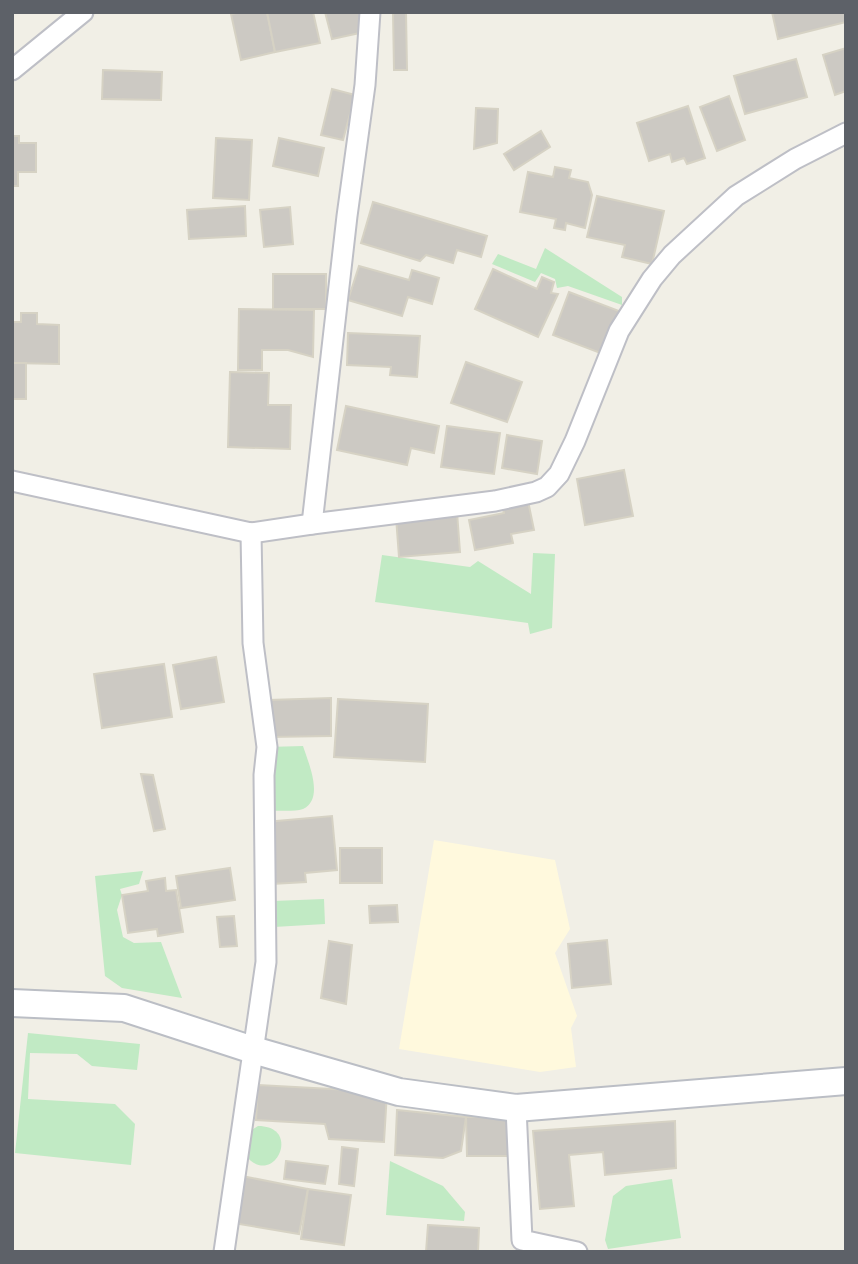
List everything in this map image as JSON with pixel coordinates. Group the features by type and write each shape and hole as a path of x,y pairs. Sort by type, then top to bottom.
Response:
{"street":[{"path":"12,70 83,12"},
{"path":"312,524 346,216 365,85 370,12"},
{"path":"12,481 251,533 495,502 536,492 547,487 559,474 575,442 619,331 659,271 736,196 796,159 846,133"},
{"path":"224,1252 267,962 264,775 267,747 253,643 251,533"},
{"path":"12,1003 124,1008 253,1050 399,1092 516,1108 846,1081"},
{"path":"516,1108 522,1240 577,1252"}],"shaded area":[{"path":"434,840 555,860 570,929 555,953 577,1016 571,1028 576,1067 540,1072 399,1049"}],"green space":[{"path":"545,248 622,297 622,305 568,286 557,288 555,279 541,273 535,282 492,264 498,254 536,269"},
{"path":"533,553 555,554 552,628 530,634 528,623 375,602 382,555 470,567 478,561 531,594"},
{"path":"303,746 313,780 313,797 310,804 299,810 269,811 267,747"},
{"path":"143,871 139,884 120,889 122,895 117,910 123,937 134,943 161,942 182,998 122,988 105,976 95,876"},
{"path":"324,899 325,924 274,927 273,901"},
{"path":"28,1033 140,1044 137,1070 92,1066 77,1054 30,1053 28,1099 115,1104 135,1124 131,1165 15,1153"},
{"path":"258,1126 272,1129 279,1135 281,1144 274,1161 266,1165 256,1164 246,1156 247,1133"},
{"path":"390,1161 443,1186 465,1212 464,1221 386,1215"},
{"path":"672,1179 681,1238 608,1249 605,1240 613,1196 626,1186"}],"building":[{"path":"267,12 275,52 241,60 231,14"},
{"path":"267,12 313,12 320,43 275,52"},
{"path":"325,12 364,12 369,31 332,39"},
{"path":"393,12 406,12 407,70 394,70"},
{"path":"772,12 846,12 846,22 778,39"},
{"path":"846,48 846,91 835,95 823,55"},
{"path":"796,59 807,97 745,114 734,76"},
{"path":"103,70 162,72 161,100 102,99"},
{"path":"332,89 355,95 343,140 321,135"},
{"path":"729,96 745,140 717,151 700,107"},
{"path":"688,106 705,158 687,164 684,158 672,162 670,154 649,161 637,123"},
{"path":"476,108 498,109 497,143 474,149"},
{"path":"541,131 550,147 514,170 504,154"},
{"path":"12,136 19,136 19,143 36,143 36,172 18,172 18,186 12,186"},
{"path":"216,138 252,140 249,200 213,198"},
{"path":"279,138 324,148 318,176 273,166"},
{"path":"555,167 571,170 569,178 588,182 592,195 585,228 566,223 565,230 554,228 556,219 520,212 528,172 553,177"},
{"path":"597,196 664,211 652,264 622,257 625,245 587,237"},
{"path":"373,202 487,236 481,257 457,250 453,263 426,255 420,261 361,243"},
{"path":"245,206 246,236 189,239 187,210"},
{"path":"290,207 293,244 264,247 260,210"},
{"path":"359,266 409,280 412,270 439,278 432,304 408,297 402,316 348,300"},
{"path":"493,269 537,289 542,277 554,282 551,293 558,294 538,337 475,309"},
{"path":"273,274 326,274 326,309 273,309"},
{"path":"569,292 619,311 603,354 553,335"},
{"path":"239,309 314,310 313,357 288,350 262,350 262,370 238,370"},
{"path":"21,313 37,313 37,324 59,325 59,364 12,363 12,322 21,322"},
{"path":"348,333 420,336 417,377 390,375 391,367 347,365"},
{"path":"466,362 522,382 507,422 451,403"},
{"path":"12,363 26,363 26,399 12,399"},
{"path":"230,372 269,373 268,405 291,405 290,449 228,447"},
{"path":"346,406 439,426 434,453 411,448 407,465 337,450"},
{"path":"447,426 500,433 494,474 441,467"},
{"path":"507,435 542,441 537,474 502,468"},
{"path":"624,470 633,516 585,525 577,479"},
{"path":"528,501 534,530 511,534 513,543 475,550 469,520 504,513 502,506"},
{"path":"457,512 460,552 399,557 396,517"},
{"path":"216,657 224,702 181,709 173,665"},
{"path":"164,664 172,717 102,728 94,674"},
{"path":"331,698 331,736 269,737 269,700"},
{"path":"338,699 428,704 425,762 334,757"},
{"path":"141,774 153,775 165,829 154,831"},
{"path":"332,816 337,870 305,873 306,882 272,884 266,822"},
{"path":"340,848 382,848 382,883 340,883"},
{"path":"230,868 235,900 181,908 176,876"},
{"path":"165,878 166,891 176,890 183,932 158,936 157,929 128,933 122,895 148,891 146,881"},
{"path":"397,905 398,922 370,923 369,906"},
{"path":"234,916 237,946 220,947 217,917"},
{"path":"607,940 611,984 572,988 568,944"},
{"path":"329,941 352,945 346,1004 321,998"},
{"path":"258,1085 387,1092 384,1142 329,1139 325,1124 256,1120"},
{"path":"397,1110 466,1117 461,1151 443,1158 395,1155"},
{"path":"507,1116 508,1156 467,1156 466,1117"},
{"path":"675,1121 676,1168 605,1175 603,1152 569,1155 574,1206 540,1209 533,1131"},
{"path":"342,1147 358,1149 354,1186 339,1184"},
{"path":"286,1161 328,1166 325,1184 284,1179"},
{"path":"242,1176 308,1189 299,1234 233,1223"},
{"path":"308,1189 351,1195 344,1245 301,1239"},
{"path":"428,1225 479,1228 478,1252 426,1252"}]}
